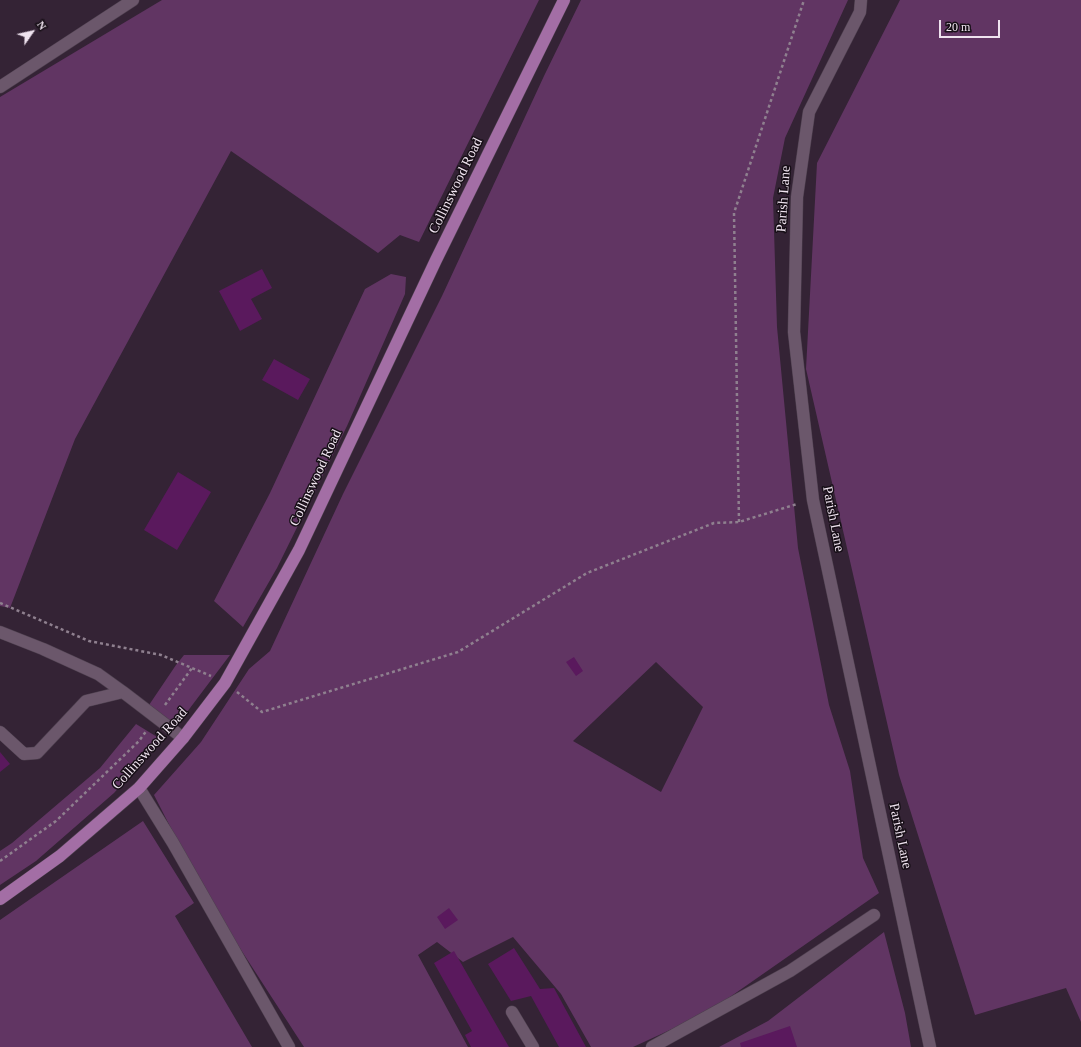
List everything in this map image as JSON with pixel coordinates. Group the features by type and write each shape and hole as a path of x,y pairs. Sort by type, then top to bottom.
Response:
{"main road":[{"name":"Collinswood Road","path":"0,899 60,856 139,788 183,738 225,683 299,550 436,260 564,0"}],"street":[{"path":"0,87 133,0"},
{"name":"Parish Lane","path":"861,0 860,12 809,112 797,197 794,332 813,500 930,1047"},
{"path":"0,632 44,649 98,674 124,692 183,738"},
{"path":"0,732 24,754 37,753 86,701 124,692"},
{"path":"139,788 173,844 289,1047"},
{"path":"652,1047 790,971 874,915"},
{"path":"512,1012 533,1047"}],"path":[{"path":"739,522 734,213 804,0"},
{"path":"0,603 90,640 161,655 225,683 262,712 458,652 586,573 714,523 739,522 813,500"},
{"path":"0,861 56,821 139,742 192,668"}],"shaded area":[{"path":"162,0 539,0 419,242 400,235 378,253 231,151 75,439 10,608 0,606 0,97"},
{"path":"581,0 848,0 785,138 773,198 777,327 798,548 829,705 850,771 863,858 879,893 707,1013 633,1047 591,1047 561,994 513,937 463,962 437,942 418,955 468,1047 304,1047 204,893 154,795 201,742 249,669 270,651 343,494 442,296","holes":["656,662 703,707 661,792 573,741"]},
{"path":"900,0 1081,0 1081,1022 1066,988 975,1015 899,775 806,369 817,163"},
{"path":"391,274 406,277 405,294 347,426 277,568 243,627 214,601 270,493 365,289"},
{"path":"184,655 230,655 181,720 169,722 149,705"},
{"path":"136,724 162,740 114,793 36,861 0,885 0,851 12,843 100,768"},
{"path":"143,821 194,903 175,916 252,1047 0,1047 0,920"},
{"path":"884,932 905,1013 911,1047 719,1047 768,1021"}],"building":[{"path":"262,269 272,288 251,299 262,319 240,331 219,291"},
{"path":"274,359 310,379 298,400 262,380"},
{"path":"178,472 211,492 177,550 144,530"},
{"path":"574,657 583,671 576,676 566,662"},
{"path":"0,752 10,764 0,772"},
{"path":"449,908 458,920 445,929 437,917"},
{"path":"514,948 540,989 554,988 586,1047 559,1047 531,996 511,1001 488,964"},
{"path":"454,951 509,1047 471,1047 465,1035 472,1031 434,963"},
{"path":"790,1026 797,1047 741,1047 740,1043"}]}
